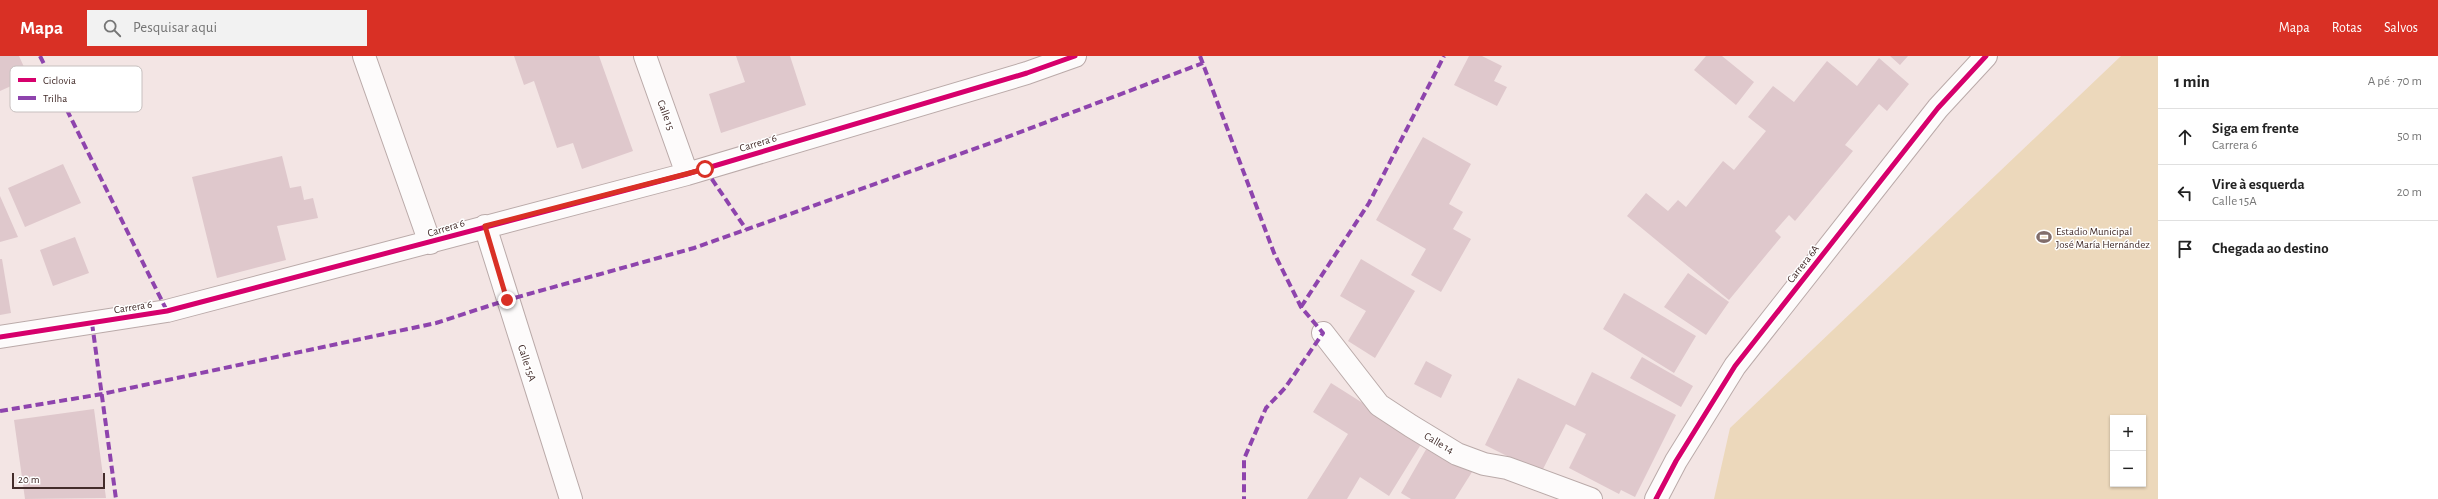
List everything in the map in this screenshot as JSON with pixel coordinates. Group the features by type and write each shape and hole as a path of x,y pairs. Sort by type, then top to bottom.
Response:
{"street":[{"path":"364,56 430,243"},
{"name":"Calle 15","path":"645,56 687,174"},
{"name":"Carrera 6","path":"0,337 167,311 430,243 485,226 687,174 1020,75 1075,56"},
{"name":"Carrera 6A","path":"1656,499 1676,461 1735,366 1938,108 1986,56"},
{"name":"Calle 15A","path":"485,226 571,499"},
{"name":"Calle 14","path":"1324,333 1379,405 1411,426 1457,454 1484,464 1507,468 1591,499"}],"shaded area":[{"name":"Estadio Municipal José María Hernández","path":"2121,56 2158,56 2158,499 1714,499 1730,428"}],"building":[{"path":"0,56 19,56 24,66 10,66 10,87 0,91"},
{"path":"514,56 599,56 633,151 582,169 573,143 557,148 534,81 524,85"},
{"path":"736,56 790,56 806,105 721,133 709,94 745,82"},
{"path":"1469,56 1482,56 1502,66 1494,81 1507,87 1497,106 1454,85"},
{"path":"1706,56 1722,56 1754,82 1736,105 1694,70"},
{"path":"1890,56 1908,56 1900,65"},
{"path":"1879,58 1909,84 1887,111 1879,104 1845,145 1853,151 1795,221 1789,215 1775,231 1781,237 1729,300 1627,216 1646,193 1668,211 1678,200 1686,207 1723,161 1734,170 1766,131 1748,117 1773,86 1794,102 1827,61 1857,86"},
{"path":"1423,137 1471,164 1449,204 1463,212 1453,229 1471,239 1441,292 1411,275 1426,249 1376,220"},
{"path":"282,156 290,188 301,186 304,200 313,198 318,218 277,226 286,260 217,278 192,177"},
{"path":"63,164 81,203 25,227 8,188"},
{"path":"0,196 18,237 0,242"},
{"path":"75,237 89,273 53,286 40,250"},
{"path":"0,259 2,259 11,313 0,315"},
{"path":"1361,259 1415,291 1375,358 1348,341 1366,311 1340,296"},
{"path":"1688,273 1729,302 1706,335 1664,307"},
{"path":"1624,293 1696,336 1674,373 1603,329"},
{"path":"1642,357 1693,386 1681,407 1630,378"},
{"path":"1426,361 1452,375 1441,398 1414,384"},
{"path":"1592,372 1676,415 1635,497 1621,490 1619,494 1569,468 1586,434 1566,424 1541,473 1485,445 1518,378 1575,406"},
{"path":"1331,383 1423,441 1389,496 1360,477 1347,499 1307,499 1348,434 1313,412"},
{"path":"94,409 106,498 25,499 14,420"},
{"path":"1428,446 1472,472 1455,499 1411,499 1401,493"}],"marked path":[{"path":"40,56 45,66"},
{"path":"1200,56 1274,253 1301,307 1323,333 1285,388 1266,408 1244,459 1244,499"},
{"path":"1301,307 1369,203 1444,56"},
{"path":"0,411 102,394 436,323 507,300 694,248 1002,139 1203,63"},
{"path":"68,112 167,311"},
{"path":"705,169 746,229"},
{"path":"92,323 116,499"}],"cycle path":[{"path":"0,337 167,311 687,174 1027,73 1075,56"},
{"path":"1656,499 1676,461 1735,366 1938,108 1986,56"}],"place":[{"name":"Estadio Municipal José María Hernández","path":"2044,237"}],"route":[{"path":"507,300 485,226 705,169"}]}
